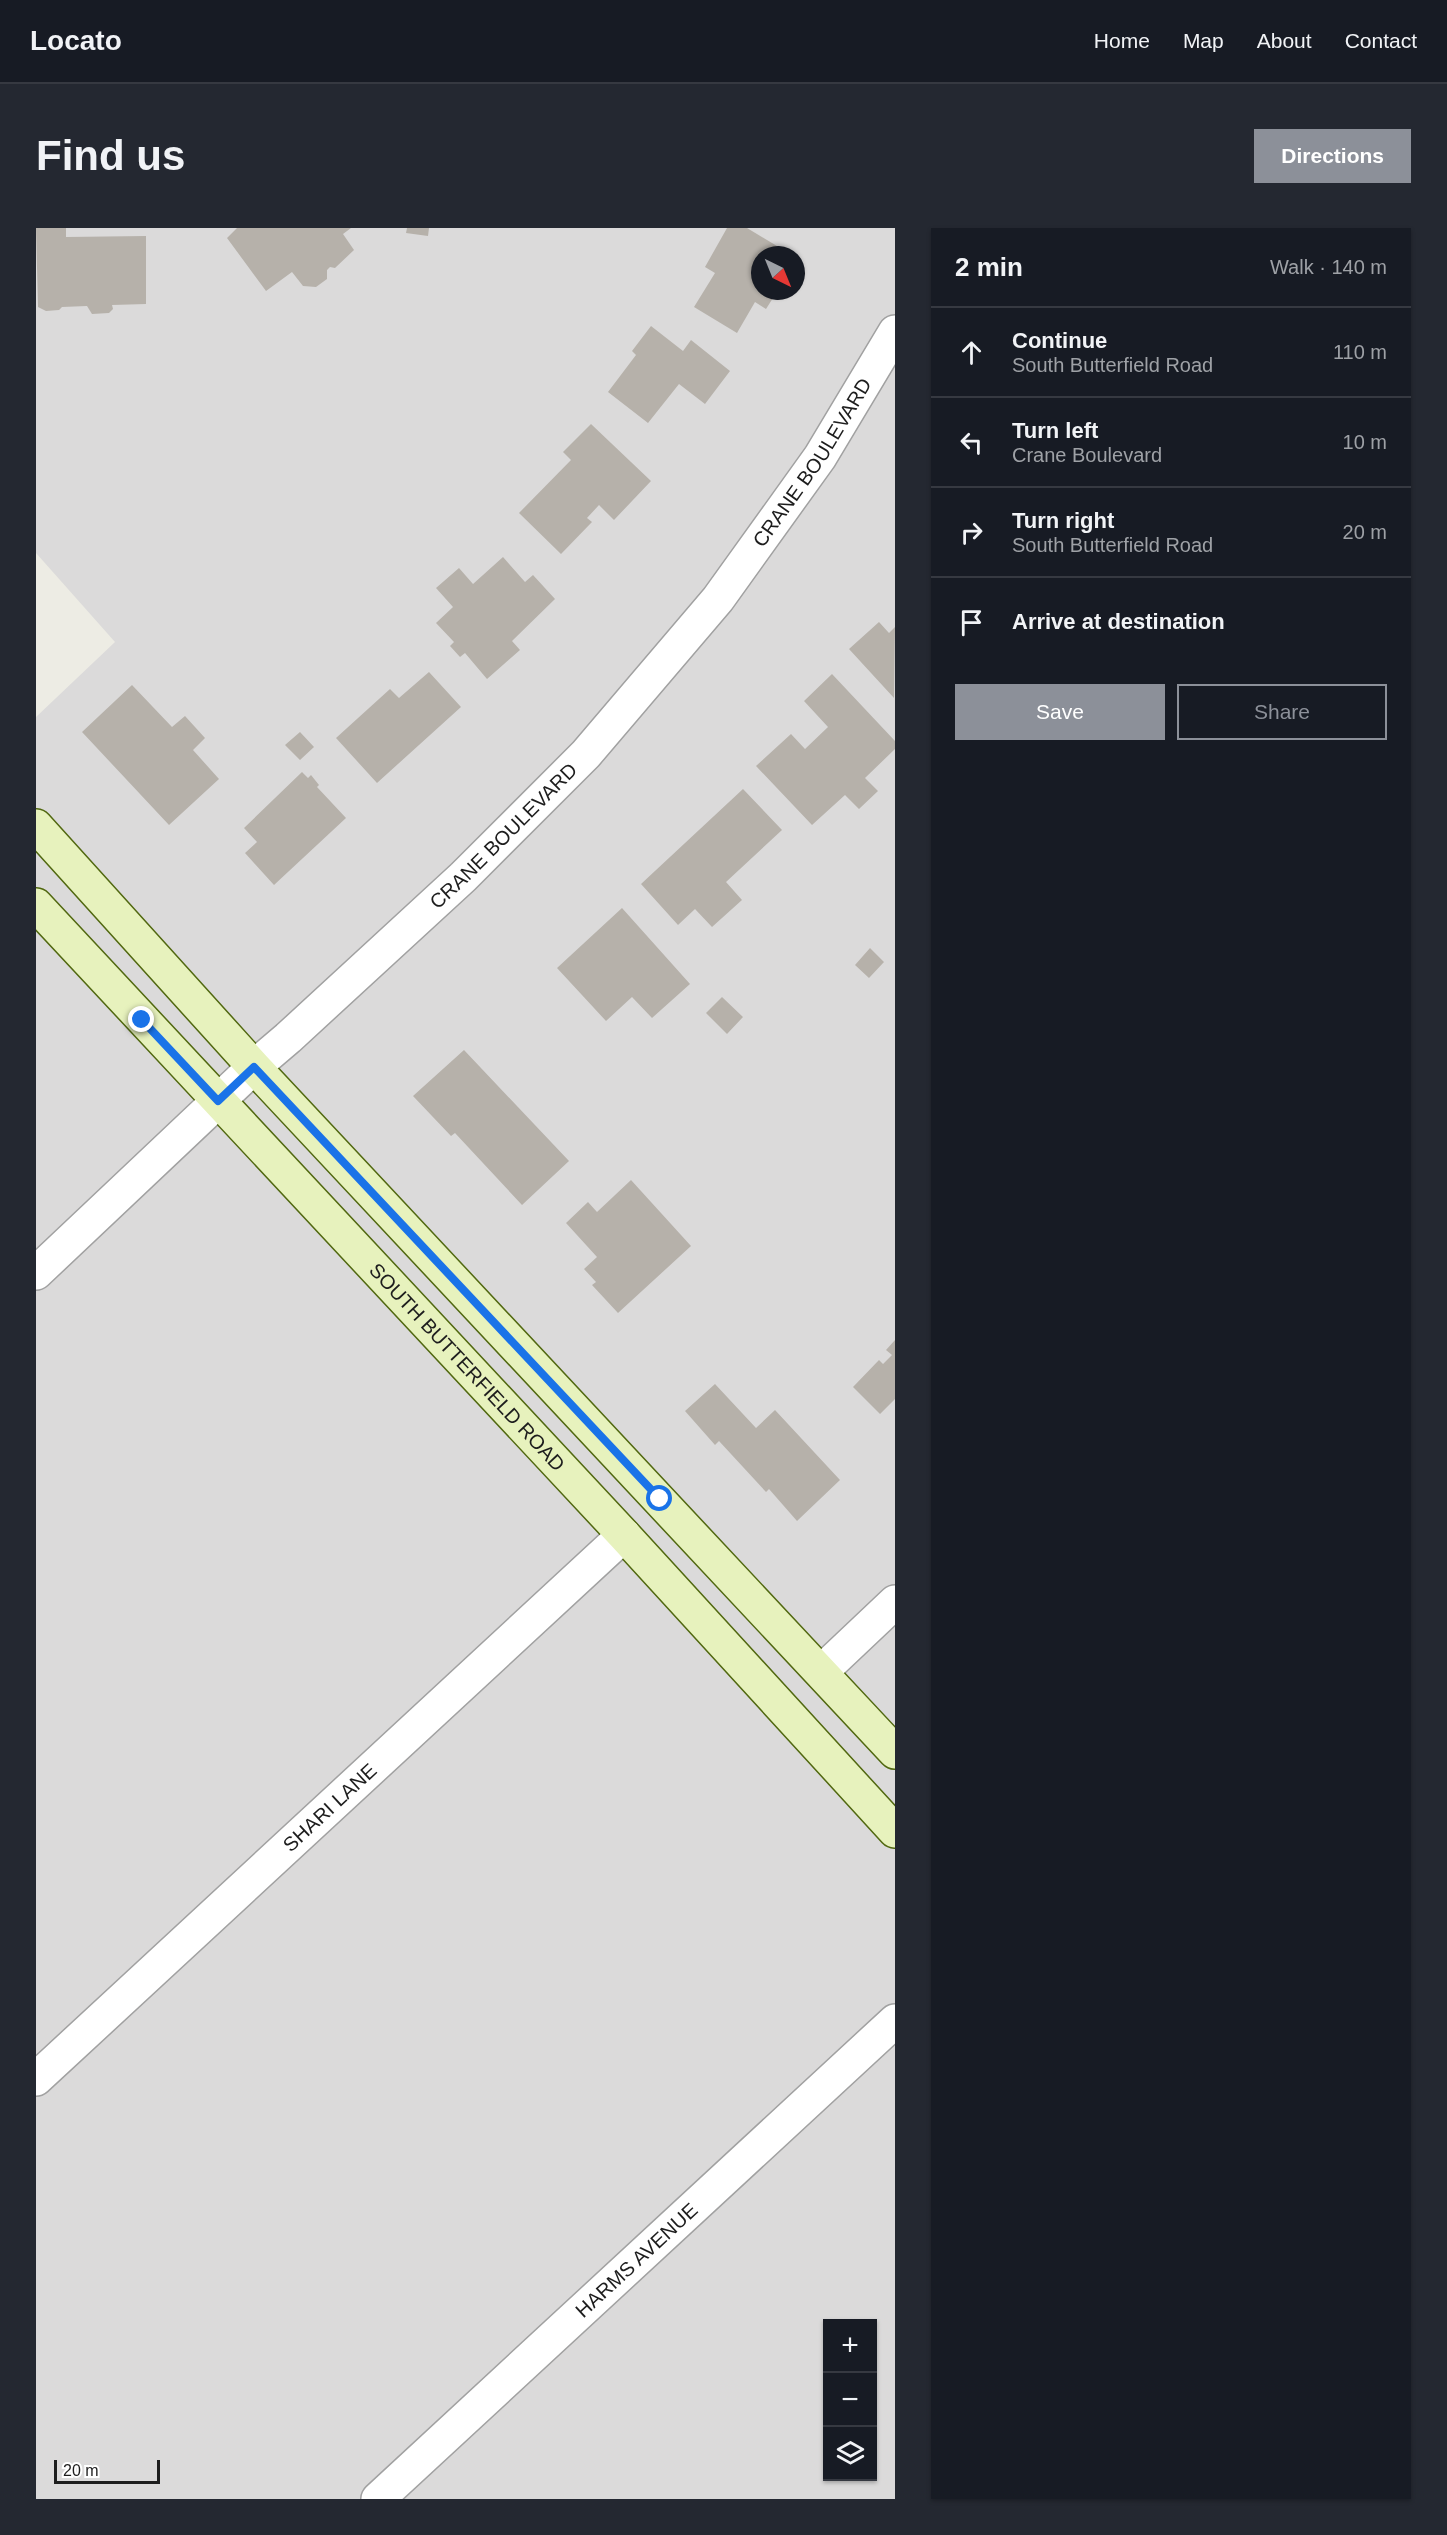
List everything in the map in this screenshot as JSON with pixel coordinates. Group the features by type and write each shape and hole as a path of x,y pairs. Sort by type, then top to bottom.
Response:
{"main road":[{"path":"36,826 254,1067 895,1752"},
{"name":"SOUTH BUTTERFIELD ROAD","path":"36,905 624,1535 895,1831"}],"street":[{"name":"CRANE BOULEVARD","path":"36,1273 254,1067 463,877 586,754 718,599 820,457 895,332"},
{"name":"SHARI LANE","path":"36,2079 624,1535"},
{"path":"821,1672 895,1602"},
{"name":"HARMS AVENUE","path":"378,2499 895,2021"}],"shaded area":[{"path":"36,228 895,228 895,2499 36,2499 36,717 115,642 36,553"}],"building":[{"path":"36,228 66,228 66,237 146,236 146,304 112,305 113,309 109,313 92,314 87,306 62,307 59,310 46,311 38,307"},
{"path":"237,228 351,228 343,234 354,250 335,268 330,267 327,270 327,279 316,287 303,286 292,272 266,291 227,238"},
{"path":"407,228 429,228 428,236 406,233"},
{"path":"727,228 747,228 777,246 751,246 751,300 772,300 766,309 755,302 737,333 694,307 715,273 705,267"},
{"path":"651,326 683,351 691,340 730,371 705,404 679,384 648,423 608,392 636,355 632,351"},
{"path":"591,424 651,481 614,520 599,505 587,518 592,522 561,554 519,513 571,460 563,452"},
{"path":"503,557 525,582 533,575 555,599 512,641 520,650 487,679 465,653 460,657 450,646 454,642 436,623 453,607 436,588 459,568 473,584"},
{"path":"879,622 889,633 895,627 894,698 849,649"},
{"path":"429,672 461,707 377,783 336,738 390,689 399,698"},
{"path":"832,674 895,741 895,749 865,778 878,791 859,809 845,795 812,825 756,766 791,734 805,749 828,727 804,701"},
{"path":"132,685 172,727 185,716 205,738 193,750 219,779 169,825 82,732"},
{"path":"300,732 314,747 300,760 285,745"},
{"path":"302,772 308,778 311,775 319,785 317,787 346,818 274,885 245,853 257,842 244,828"},
{"path":"743,789 782,830 726,882 742,900 712,927 695,909 678,925 641,884"},
{"path":"622,908 690,984 652,1018 632,997 606,1021 557,968"},
{"path":"870,948 884,962 869,978 855,965"},
{"path":"722,997 743,1017 727,1034 706,1013"},
{"path":"464,1050 569,1161 522,1205 455,1133 451,1136 413,1096"},
{"path":"631,1180 691,1246 618,1313 592,1285 596,1282 584,1269 597,1257 566,1223 588,1202 597,1212"},
{"path":"895,1340 895,1399 880,1414 853,1387 879,1360 883,1364 892,1355 886,1350"},
{"path":"715,1384 756,1428 775,1410 840,1480 797,1521 769,1489 766,1492 719,1441 715,1445 685,1411"}],"route":[{"path":"142,1020 218,1101 254,1067 660,1499"}]}
